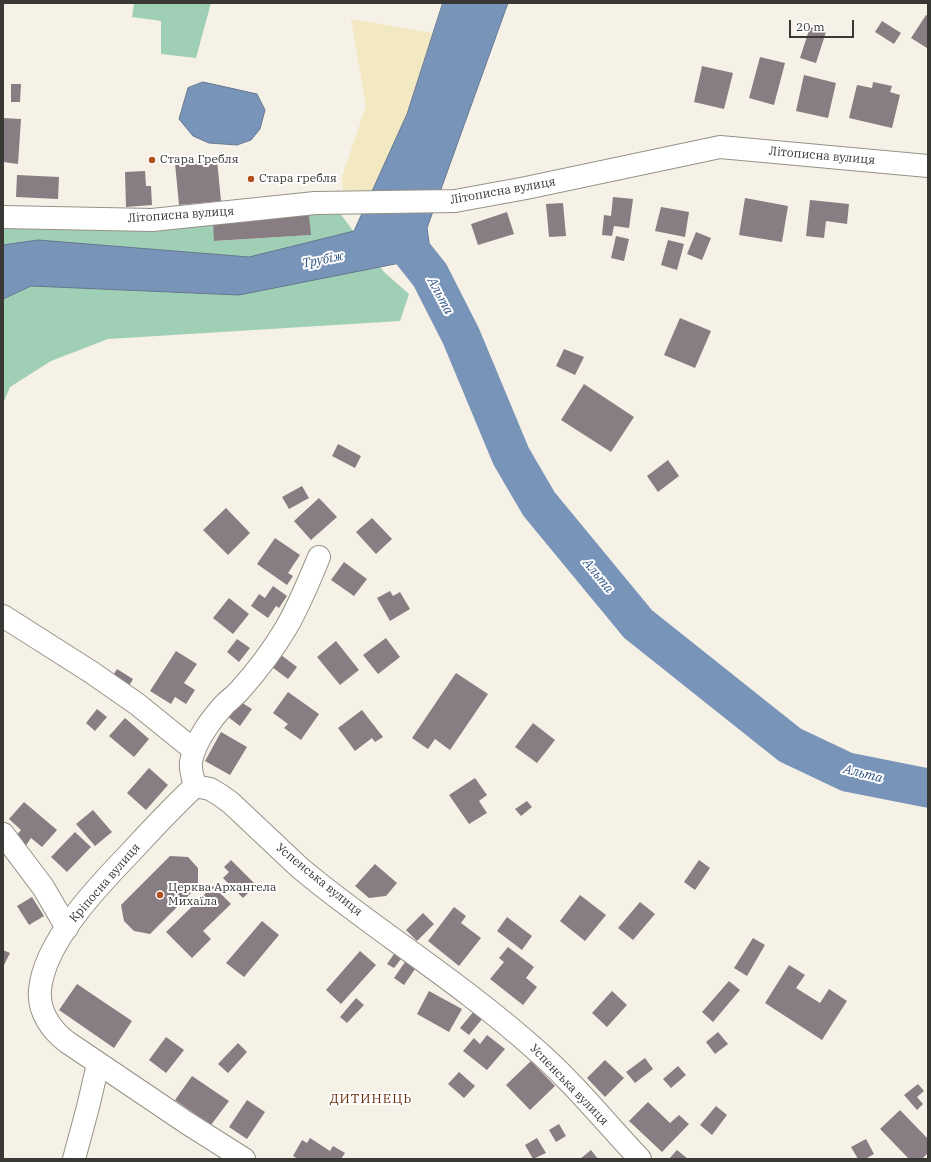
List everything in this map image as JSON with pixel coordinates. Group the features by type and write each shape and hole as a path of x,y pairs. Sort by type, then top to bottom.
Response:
{"street":[{"name":"Літописна вулиця","path":"3,217 152,220 314,203 455,201 526,188 720,147 928,166"},
{"path":"194,786 191,761 194,750 216,714 240,691 286,628 295,612 319,556"},
{"path":"3,616 91,672 137,704 194,750"},
{"name":"Кріпосна вулиця","path":"194,786 104,880 83,905 67,928 54,951 42,979 40,992 42,1005 51,1027 59,1036 98,1064 244,1159"},
{"name":"Успенська вулиця","path":"194,786 210,789 220,794 316,880 472,998 526,1041 570,1082 640,1159"},
{"path":"3,834 43,887 67,928"},
{"path":"74,1159 98,1064"}],"green space":[{"path":"134,3 211,3 196,58 161,54 161,21 132,17"},
{"path":"339,212 384,272 409,294 400,321 108,339 51,361 10,387 3,404 3,224 213,222 215,241 310,235 309,215"}],"sand":[{"path":"351,19 433,33 407,114 372,190 360,202 344,203 342,177 366,106"}],"water":[{"name":"Трубіж","path":"443,3 508,3 427,228 433,270 421,273 405,262 239,295 31,286 3,299 3,245 38,240 249,257 354,231 407,114"},
{"path":"203,82 257,94 265,110 260,129 251,140 237,145 209,143 193,136 179,119 188,88"}],"building":[{"path":"926,15 928,16 927,48 911,38"},
{"path":"882,21 901,33 894,44 875,32"},
{"path":"810,27 826,32 816,63 800,58"},
{"path":"760,57 785,63 774,105 749,98"},
{"path":"702,66 733,73 724,109 694,102"},
{"path":"804,75 836,83 828,118 796,111"},
{"path":"873,82 892,86 890,92 900,95 892,128 849,118 857,85 872,88"},
{"path":"11,84 21,84 20,102 11,102"},
{"path":"3,118 21,119 18,164 3,162"},
{"path":"217,160 221,201 179,205 175,163"},
{"path":"145,171 146,186 151,186 152,205 126,207 125,172"},
{"path":"17,175 59,177 58,199 16,197"},
{"path":"613,197 633,199 629,228 614,226 612,236 602,235 604,215 611,216"},
{"path":"745,198 788,206 782,242 739,235"},
{"path":"810,200 849,204 847,224 826,221 824,238 806,236"},
{"path":"563,203 566,236 549,237 546,204"},
{"path":"661,207 689,212 685,237 655,231"},
{"path":"507,212 514,234 478,245 471,224"},
{"path":"309,215 311,235 214,241 213,222"},
{"path":"696,232 711,238 702,260 687,254"},
{"path":"616,236 629,239 624,261 611,258"},
{"path":"668,240 684,244 677,270 661,265"},
{"path":"680,318 711,331 695,368 664,355"},
{"path":"564,349 584,357 575,375 556,366"},
{"path":"584,384 634,417 611,452 561,420"},
{"path":"338,444 361,456 355,468 332,456"},
{"path":"668,460 679,476 658,492 647,476"},
{"path":"302,486 309,498 289,509 282,497"},
{"path":"319,498 337,517 311,540 294,521"},
{"path":"226,508 250,533 228,555 203,530"},
{"path":"372,518 392,539 376,554 356,532"},
{"path":"275,538 300,555 288,573 293,576 287,585 257,564"},
{"path":"344,562 367,579 354,596 331,580"},
{"path":"273,586 287,596 279,608 276,606 268,618 251,606 259,594 265,598"},
{"path":"390,591 393,596 400,592 410,609 390,621 377,598"},
{"path":"229,598 249,614 233,634 213,618"},
{"path":"386,638 400,657 378,674 363,655"},
{"path":"237,639 250,648 239,662 227,652"},
{"path":"336,641 359,670 340,685 317,657"},
{"path":"176,651 197,664 184,683 195,690 186,704 175,697 171,704 150,691"},
{"path":"281,655 297,667 288,679 272,667"},
{"path":"117,669 133,679 126,691 110,681"},
{"path":"456,673 488,694 450,750 435,739 428,749 412,738"},
{"path":"288,692 319,714 301,740 284,728 288,724 273,713"},
{"path":"239,701 252,709 240,726 228,717"},
{"path":"97,709 107,717 95,731 86,723"},
{"path":"362,710 383,737 375,742 372,738 355,751 338,728"},
{"path":"125,718 149,739 134,757 109,736"},
{"path":"533,723 555,740 537,763 515,747"},
{"path":"221,732 247,747 230,775 205,761"},
{"path":"149,768 168,785 146,810 127,793"},
{"path":"475,778 487,795 479,801 487,813 469,824 449,795"},
{"path":"527,801 532,807 521,816 515,809"},
{"path":"24,802 57,830 42,847 31,838 25,847 14,838 21,830 9,819"},
{"path":"93,810 112,832 95,846 76,824"},
{"path":"75,832 91,847 67,872 51,857"},
{"name":"Церква Архангела Михаїла","path":"170,856 188,857 198,868 198,886 150,934 134,931 124,921 121,905"},
{"path":"231,860 256,885 243,898 223,878 229,872 224,867"},
{"path":"699,860 710,868 695,890 684,882"},
{"path":"375,864 397,883 386,896 369,898 355,886"},
{"path":"213,886 231,904 203,931 211,939 192,958 166,932"},
{"path":"580,895 606,915 585,941 560,921"},
{"path":"32,897 44,916 29,925 17,906"},
{"path":"640,902 655,914 633,940 618,928"},
{"path":"454,907 466,916 461,923 481,938 459,966 428,941"},
{"path":"423,913 434,924 417,941 406,930"},
{"path":"507,917 532,936 522,950 497,931"},
{"path":"262,921 279,935 244,977 226,963"},
{"path":"753,938 765,945 747,976 734,968"},
{"path":"508,947 534,967 526,978 537,987 523,1005 490,979 504,962 499,958"},
{"path":"3,950 10,953 3,967"},
{"path":"360,951 376,965 341,1004 326,990"},
{"path":"394,954 401,959 394,968 387,964"},
{"path":"405,962 415,969 404,985 394,978"},
{"path":"789,965 805,975 796,988 820,1003 829,989 847,1001 822,1040 765,1003"},
{"path":"729,981 740,990 713,1022 702,1012"},
{"path":"77,984 132,1021 114,1048 59,1010"},
{"path":"429,991 462,1009 449,1032 417,1014"},
{"path":"612,991 627,1005 607,1027 592,1013"},
{"path":"356,998 364,1005 347,1023 340,1017"},
{"path":"474,1011 483,1018 469,1035 460,1028"},
{"path":"718,1032 728,1044 715,1054 706,1042"},
{"path":"487,1035 505,1049 487,1070 463,1051 474,1038 480,1044"},
{"path":"166,1037 184,1050 166,1073 149,1060"},
{"path":"238,1043 247,1052 228,1073 218,1064"},
{"path":"645,1058 653,1069 635,1083 626,1072"},
{"path":"605,1060 624,1078 605,1097 587,1078"},
{"path":"531,1061 555,1086 530,1110 506,1085"},
{"path":"678,1066 686,1075 671,1088 663,1079"},
{"path":"459,1072 475,1086 464,1098 448,1084"},
{"path":"192,1076 229,1101 211,1125 175,1100"},
{"path":"918,1084 924,1091 917,1097 923,1104 917,1110 904,1095"},
{"path":"247,1100 265,1112 247,1139 229,1127"},
{"path":"648,1102 670,1123 679,1115 689,1124 662,1152 629,1121"},
{"path":"716,1106 727,1115 712,1135 700,1125"},
{"path":"900,1110 928,1139 928,1153 922,1159 909,1159 880,1129"},
{"path":"559,1124 566,1136 556,1142 549,1130"},
{"path":"310,1138 330,1151 333,1146 345,1153 341,1159 298,1159 293,1156 302,1140 307,1143"},
{"path":"537,1138 546,1153 533,1159 525,1145"},
{"path":"866,1139 874,1154 865,1159 858,1159 851,1147"},
{"path":"591,1150 598,1159 580,1159"},
{"path":"677,1150 688,1159 669,1159"}],"waterway":[{"name":"Альта","path":"395,231 430,275 461,336 511,456 539,504 638,624 790,745 847,772 928,788"}],"place":[{"name":"Стара Гребля","path":"152,160"},
{"name":"Стара гребля","path":"251,179"},
{"name":"Церква Архангела Михаїла","path":"160,895"}],"district":[{"name":"ДИТИНЕЦЬ","path":"371,1099"}]}
